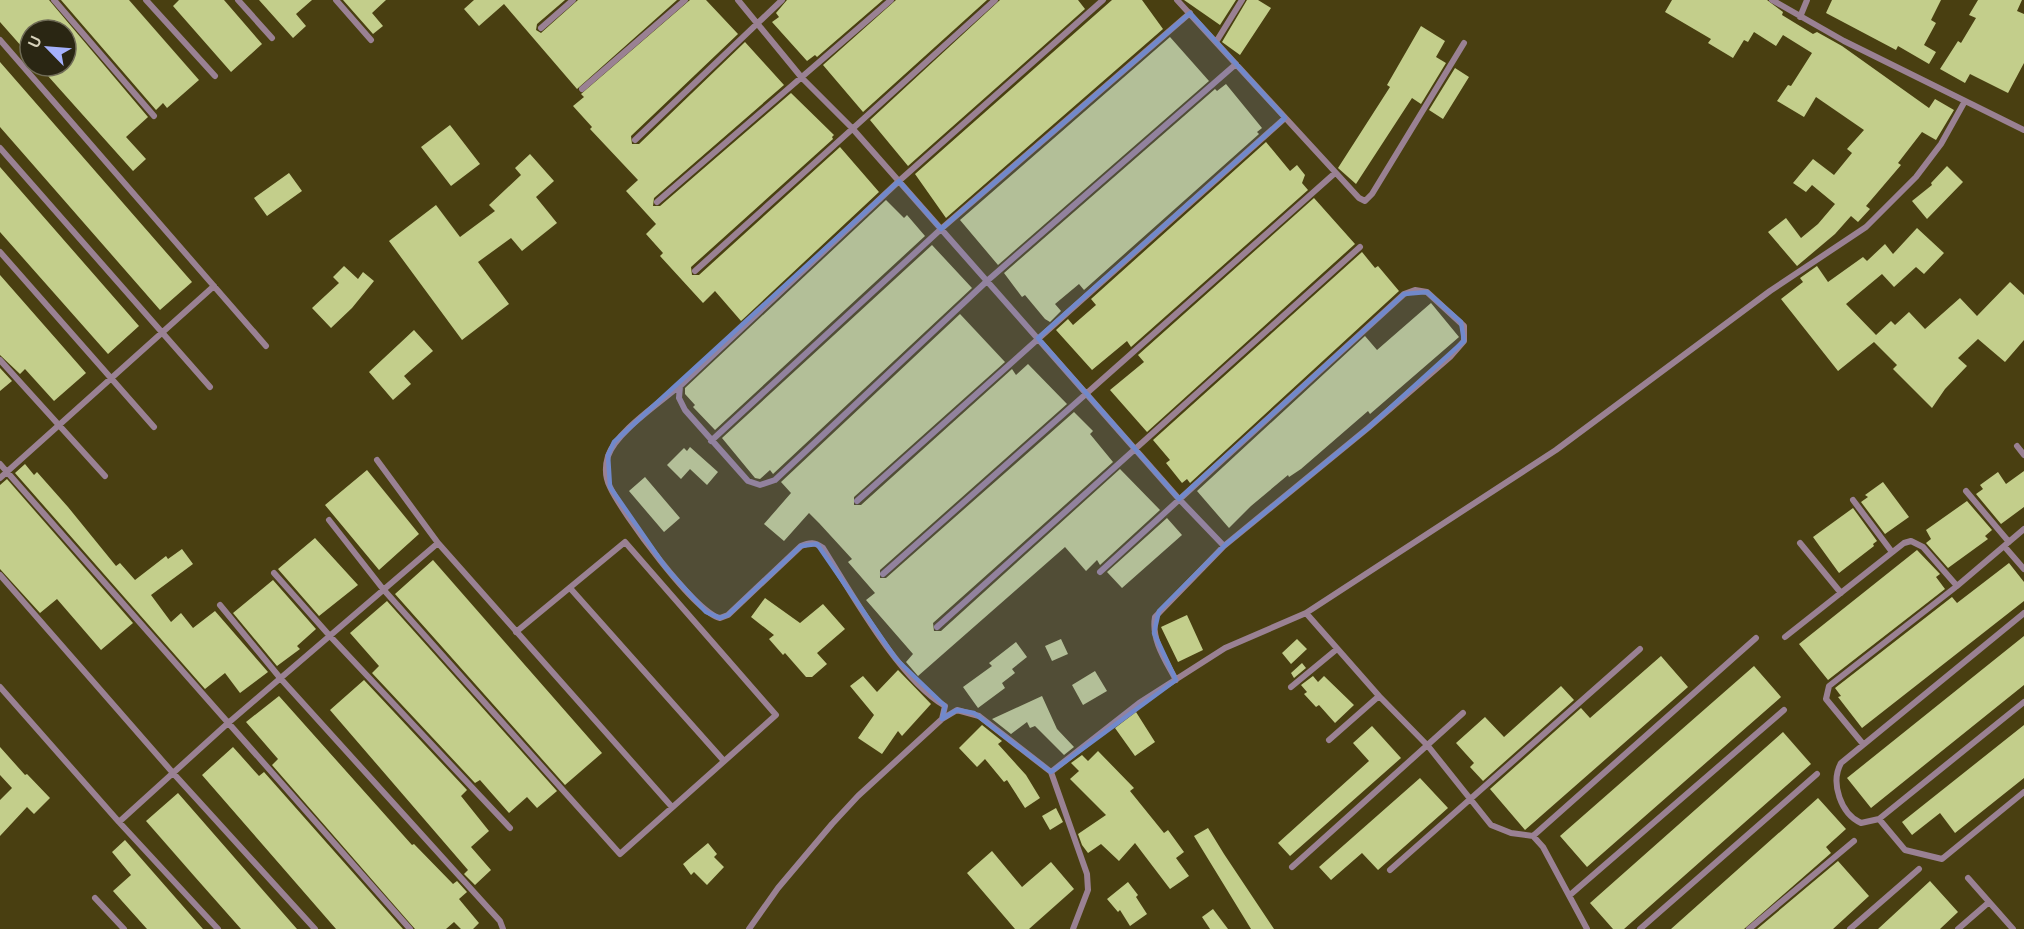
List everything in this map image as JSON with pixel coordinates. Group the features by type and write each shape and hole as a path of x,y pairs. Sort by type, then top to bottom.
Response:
{"street":[{"path":"54,0 154,116"},
{"path":"146,0 215,76"},
{"path":"238,0 272,38"},
{"path":"336,0 371,40"},
{"path":"541,28 573,0"},
{"path":"582,89 685,0"},
{"path":"738,0 802,78 852,128 1179,499 1224,546"},
{"path":"635,140 756,22 782,0"},
{"path":"657,202 891,0"},
{"path":"695,271 995,0"},
{"path":"942,719 945,706 934,699 896,659 823,548 809,542 801,546 728,615 720,618 706,612 666,568 610,487 606,466 614,442 680,386 899,181 1104,0"},
{"path":"1177,0 1335,173 1359,198 1365,201 1368,200 1464,43"},
{"path":"1216,42 1242,0"},
{"path":"1772,0 1800,17 2024,130"},
{"path":"1800,17 1807,0"},
{"path":"711,441 941,229 1190,14"},
{"path":"0,40 266,346"},
{"path":"680,386 681,403 711,441 748,481 760,485 775,480 987,281 1236,64"},
{"path":"1051,772 1139,704 1225,648 1306,613 1556,450 1770,291 1866,227 1916,177 1952,128 1965,101"},
{"path":"857,501 1285,118"},
{"path":"0,148 210,387"},
{"path":"883,574 1335,173"},
{"path":"936,627 1360,248"},
{"path":"0,252 154,427"},
{"path":"0,478 214,286"},
{"path":"1100,572 1404,294 1415,290 1427,292 1461,322 1465,330 1464,341 1450,357 1368,428 1224,546 1155,617 1154,633 1157,644 1176,680"},
{"path":"0,360 105,476"},
{"path":"2017,446 2024,455"},
{"path":"377,460 438,543 672,807"},
{"path":"0,464 410,929"},
{"path":"1966,491 2024,569"},
{"path":"1853,500 1892,552"},
{"path":"329,520 383,589 620,854 777,715 625,542 516,632"},
{"path":"1863,744 1826,699 1829,686 1957,586 2024,529"},
{"path":"119,822 227,724 438,543"},
{"path":"1800,543 1841,593"},
{"path":"1785,637 1904,543 1916,543 1957,586"},
{"path":"274,573 510,828"},
{"path":"0,575 173,773 315,929"},
{"path":"570,588 724,761"},
{"path":"220,604 281,679 500,921 503,929"},
{"path":"1306,613 1379,696 1428,746 1491,825 1511,833 1533,836 1543,847 1587,929"},
{"path":"2024,613 1841,763 1835,777 1845,810 1856,821 1867,824 1879,819 2024,702"},
{"path":"1533,836 1756,638"},
{"path":"1291,687 1337,649"},
{"path":"1390,870 1640,649"},
{"path":"0,687 119,822 218,929"},
{"path":"1329,740 1379,696"},
{"path":"1570,894 1784,710"},
{"path":"749,929 778,888 858,796 942,719 957,711 974,713 1051,772 1087,874 1088,890 1074,929"},
{"path":"1292,867 1463,713"},
{"path":"1640,929 1817,774"},
{"path":"1879,819 1905,850 1942,859 2024,792"},
{"path":"1749,929 1854,841"},
{"path":"1850,929 1919,869"},
{"path":"1968,878 2013,929"},
{"path":"95,898 124,929"},
{"path":"1958,929 1988,903"}],"highlighted area":[{"path":"1190,13 1285,118 1038,338 1179,499 1404,294 1427,292 1461,322 1464,341 1368,428 1224,546 1159,611 1154,633 1176,680 1051,772 974,713 957,710 942,719 945,706 896,659 817,544 801,546 728,615 720,618 706,612 666,568 610,487 608,455 614,442 899,181 941,229"}],"building":[{"path":"0,0 49,0 64,18 18,18 18,42 0,22"},
{"path":"61,0 129,0 199,80 167,108 163,103 156,110"},
{"path":"179,0 224,0 262,44 231,72 173,6"},
{"path":"259,0 312,0 296,14 306,26 293,38"},
{"path":"343,0 386,0 372,13 383,26 373,34"},
{"path":"474,0 565,0 537,24 536,30 541,33 578,0 677,0 577,89 504,4 479,26 464,9"},
{"path":"690,0 706,0 738,34 631,136 632,144 639,144 745,42 784,85 654,198 653,206 660,206 791,93 834,135 833,139 691,267 692,275 699,275 840,147 879,192 741,321 715,291 703,303 660,256 663,253 646,234 656,224 626,191 638,180 590,129 592,127 573,106 584,97 581,94"},
{"path":"787,0 883,0 817,57 815,55 807,61 772,22 779,17 776,13"},
{"path":"896,0 987,0 863,112 823,65"},
{"path":"1000,0 1078,0 1085,9 908,166 870,120"},
{"path":"1112,0 1142,0 1163,29 946,218 915,174"},
{"path":"1184,0 1236,0 1220,25"},
{"path":"1247,0 1258,0 1271,8 1240,55 1222,42"},
{"path":"1672,0 1767,0 1783,12 1782,15 1813,34 1817,32 1842,46 1929,108 1935,99 1954,110 1936,140 1922,132 1898,163 1901,165 1866,206 1870,209 1858,222 1851,216 1835,234 1797,266 1768,232 1786,218 1801,238 1818,224 1835,204 1812,185 1806,192 1793,183 1813,159 1834,175 1852,153 1847,149 1864,130 1816,97 1804,117 1777,101 1788,85 1791,86 1812,53 1783,35 1776,46 1754,32 1748,42 1744,40 1733,58 1708,43 1711,39 1665,12"},
{"path":"1832,0 1941,0 1931,20 1936,23 1924,45 1936,52 1929,64 1898,46 1896,50 1826,13"},
{"path":"1978,0 2022,0 2017,11 2024,14 2024,63 2008,93 1970,74 1965,83 1940,69 1958,41 1961,43 1976,18 1969,15"},
{"path":"1421,26 1445,41 1436,57 1446,63 1421,104 1412,98 1356,184 1338,168 1390,87 1387,85"},
{"path":"78,34 148,117 126,137 146,159 133,171 50,78 78,78"},
{"path":"1170,37 1209,81 998,265 960,220"},
{"path":"0,62 192,282 160,310 0,127"},
{"path":"1455,68 1469,77 1443,119 1429,110"},
{"path":"1226,84 1262,128 1257,132 1259,134 1084,290 1079,284 1055,304 1061,311 1050,322 1045,319 1025,295 1022,297 1004,273 1215,89 1217,91"},
{"path":"450,125 480,164 451,186 421,147"},
{"path":"1266,142 1290,171 1297,165 1305,175 1302,183 1308,190 1131,347 1127,341 1092,370 1056,330 1068,319 1073,325 1096,305 1091,299"},
{"path":"530,154 554,181 536,197 557,223 522,251 511,238 478,262 509,304 462,340 389,241 436,205 460,237 495,211 489,205 521,175 515,168"},
{"path":"1947,166 1963,182 1927,219 1912,201 1932,185 1931,183"},
{"path":"0,167 139,326 108,354 0,232"},
{"path":"289,173 302,191 267,216 254,198"},
{"path":"1314,198 1355,244 1147,432 1110,390 1144,362 1138,355"},
{"path":"886,200 904,218 907,215 925,236 715,430 693,407 695,405 685,394 685,388"},
{"path":"1917,228 1944,253 1924,274 1916,267 1894,287 1882,274 1846,304 1876,335 1891,321 1895,325 1909,312 1925,329 1960,298 1977,316 2010,282 2024,295 2024,340 2005,362 1978,339 1958,358 1967,366 1945,389 1932,408 1893,369 1897,365 1874,342 1838,371 1781,299 1803,282 1800,278 1817,266 1828,282 1863,257 1867,261 1885,244 1893,254"},
{"path":"932,245 972,288 773,474 770,470 760,479 755,478 722,438"},
{"path":"1362,252 1375,268 1378,266 1399,291 1190,483 1187,479 1182,483 1166,463 1170,460 1153,440"},
{"path":"344,266 358,279 363,272 374,281 352,308 331,328 312,308 339,283 333,277"},
{"path":"0,275 86,373 54,401 25,369 20,374 0,355"},
{"path":"1431,303 1459,337 1370,414 1368,411 1301,469 1289,477 1288,475 1229,528 1197,491 1365,336 1377,350"},
{"path":"960,314 1005,362 854,497 854,505 861,505 1012,369 1016,375 1028,364 1067,404 880,570 880,578 886,578 1074,412 1093,431 1090,434 1113,462 933,623 934,631 941,631 1120,469 1160,510 1100,565 1097,560 1086,571 1065,547 918,676 906,662 913,654 866,600 875,593 848,562 852,559 809,513 784,541 764,524 791,493 781,482"},
{"path":"414,330 433,351 404,376 411,384 393,400 369,372"},
{"path":"0,368 12,381 0,391"},
{"path":"690,447 718,472 707,485 690,469 681,479 667,465 684,448 687,451"},
{"path":"25,464 34,475 37,472 116,566 120,563 135,580 166,556 168,559 182,549 193,564 151,595 171,622 181,613 193,628 215,611 268,672 240,693 225,673 205,689 15,473"},
{"path":"367,470 419,534 379,570 325,505"},
{"path":"2024,471 2024,507 2001,524 1976,494 1983,489 1980,485 1998,472 2006,484"},
{"path":"645,477 680,518 664,532 629,491"},
{"path":"7,479 133,623 101,650 57,599 40,613 0,569 0,485"},
{"path":"1883,482 1909,517 1885,534 1861,502 1868,497 1865,495"},
{"path":"1967,501 1992,530 1985,536 1988,539 1948,568 1926,543 1931,539 1926,530"},
{"path":"1853,508 1877,541 1873,544 1874,546 1839,573 1813,537"},
{"path":"1167,518 1182,535 1122,588 1107,572"},
{"path":"315,538 358,585 319,616 278,569"},
{"path":"1917,550 1940,574 1936,577 1945,589 1828,680 1799,644"},
{"path":"433,560 602,753 565,785 395,594"},
{"path":"2009,563 2024,582 2024,601 1862,728 1838,697 1841,696 1835,688 1952,597 1957,603"},
{"path":"273,580 316,629 297,646 300,649 277,666 233,613"},
{"path":"765,598 800,623 823,604 845,629 817,653 827,664 812,677 806,677 785,653 783,655 769,639 774,635 751,617"},
{"path":"387,601 557,791 537,808 527,797 509,813 480,780 475,783 372,673 379,666 350,633"},
{"path":"1187,615 1203,650 1178,662 1161,627"},
{"path":"2024,636 2024,685 1871,808 1847,778"},
{"path":"1061,639 1068,654 1052,661 1045,646"},
{"path":"1297,639 1307,649 1291,664 1282,653"},
{"path":"1016,642 1027,657 1012,669 1015,673 1002,683 1005,688 978,708 963,687 992,666 989,663"},
{"path":"1661,656 1688,687 1525,830 1490,789 1581,708 1590,718"},
{"path":"1302,663 1306,668 1294,678 1291,673"},
{"path":"1754,666 1781,697 1587,867 1560,836"},
{"path":"898,670 931,704 902,736 898,731 882,754 858,738 874,715 850,686 863,676 877,692"},
{"path":"1095,671 1107,691 1083,705 1072,685"},
{"path":"1313,676 1318,682 1324,676 1354,705 1335,723 1319,705 1316,707 1304,694 1307,692 1301,685"},
{"path":"364,680 467,790 461,796 489,831 471,847 491,870 475,885 464,874 468,870 330,710"},
{"path":"1561,686 1574,700 1483,781 1470,767 1474,763 1456,743 1485,717 1504,737"},
{"path":"279,696 412,845 414,844 453,884 457,881 467,892 459,899 479,923 473,929 461,929 454,922 446,929 415,929 272,765 278,759 246,722"},
{"path":"1042,696 1057,729 1074,747 1064,755 1035,726 1030,728 1027,722 1011,734 992,719"},
{"path":"1136,712 1155,742 1135,756 1115,728"},
{"path":"982,725 1002,741 998,744 1026,775 1040,798 1025,808 1007,780 1004,782 985,759 977,767 959,748"},
{"path":"2024,725 2024,778 1955,833 1940,813 1912,835 1902,822"},
{"path":"1372,726 1401,758 1290,856 1278,843 1369,761 1353,743"},
{"path":"1783,732 1811,764 1624,929 1613,929 1590,903"},
{"path":"0,747 50,798 34,814 27,807 0,836 0,800 12,788 0,775"},
{"path":"233,747 259,776 264,772 403,929 336,929 202,775"},
{"path":"1098,751 1134,788 1130,791 1164,833 1168,830 1184,852 1176,858 1189,876 1170,889 1135,843 1119,861 1101,844 1088,853 1082,845 1078,834 1106,815 1070,779 1079,771 1071,763 1082,755 1088,761"},
{"path":"1420,778 1448,808 1378,870 1362,853 1331,880 1319,867"},
{"path":"178,793 297,929 241,929 146,821"},
{"path":"1818,798 1846,829 1826,847 1831,853 1744,929 1671,929"},
{"path":"1056,808 1063,822 1050,830 1042,816"},
{"path":"1208,828 1274,929 1251,929 1194,836"},
{"path":"125,840 203,929 147,929 113,891 131,875 112,852"},
{"path":"708,843 717,854 714,857 724,867 707,885 694,872 691,875 683,864"},
{"path":"992,851 1022,887 1051,862 1074,889 1029,929 1015,929 967,873"},
{"path":"1838,861 1869,896 1833,929 1757,929"},
{"path":"1930,881 1958,912 1940,929 1878,929"},
{"path":"1128,882 1138,895 1136,897 1147,914 1130,926 1120,910 1118,912 1107,899"},
{"path":"1213,909 1228,929 1210,929 1202,917"}]}
